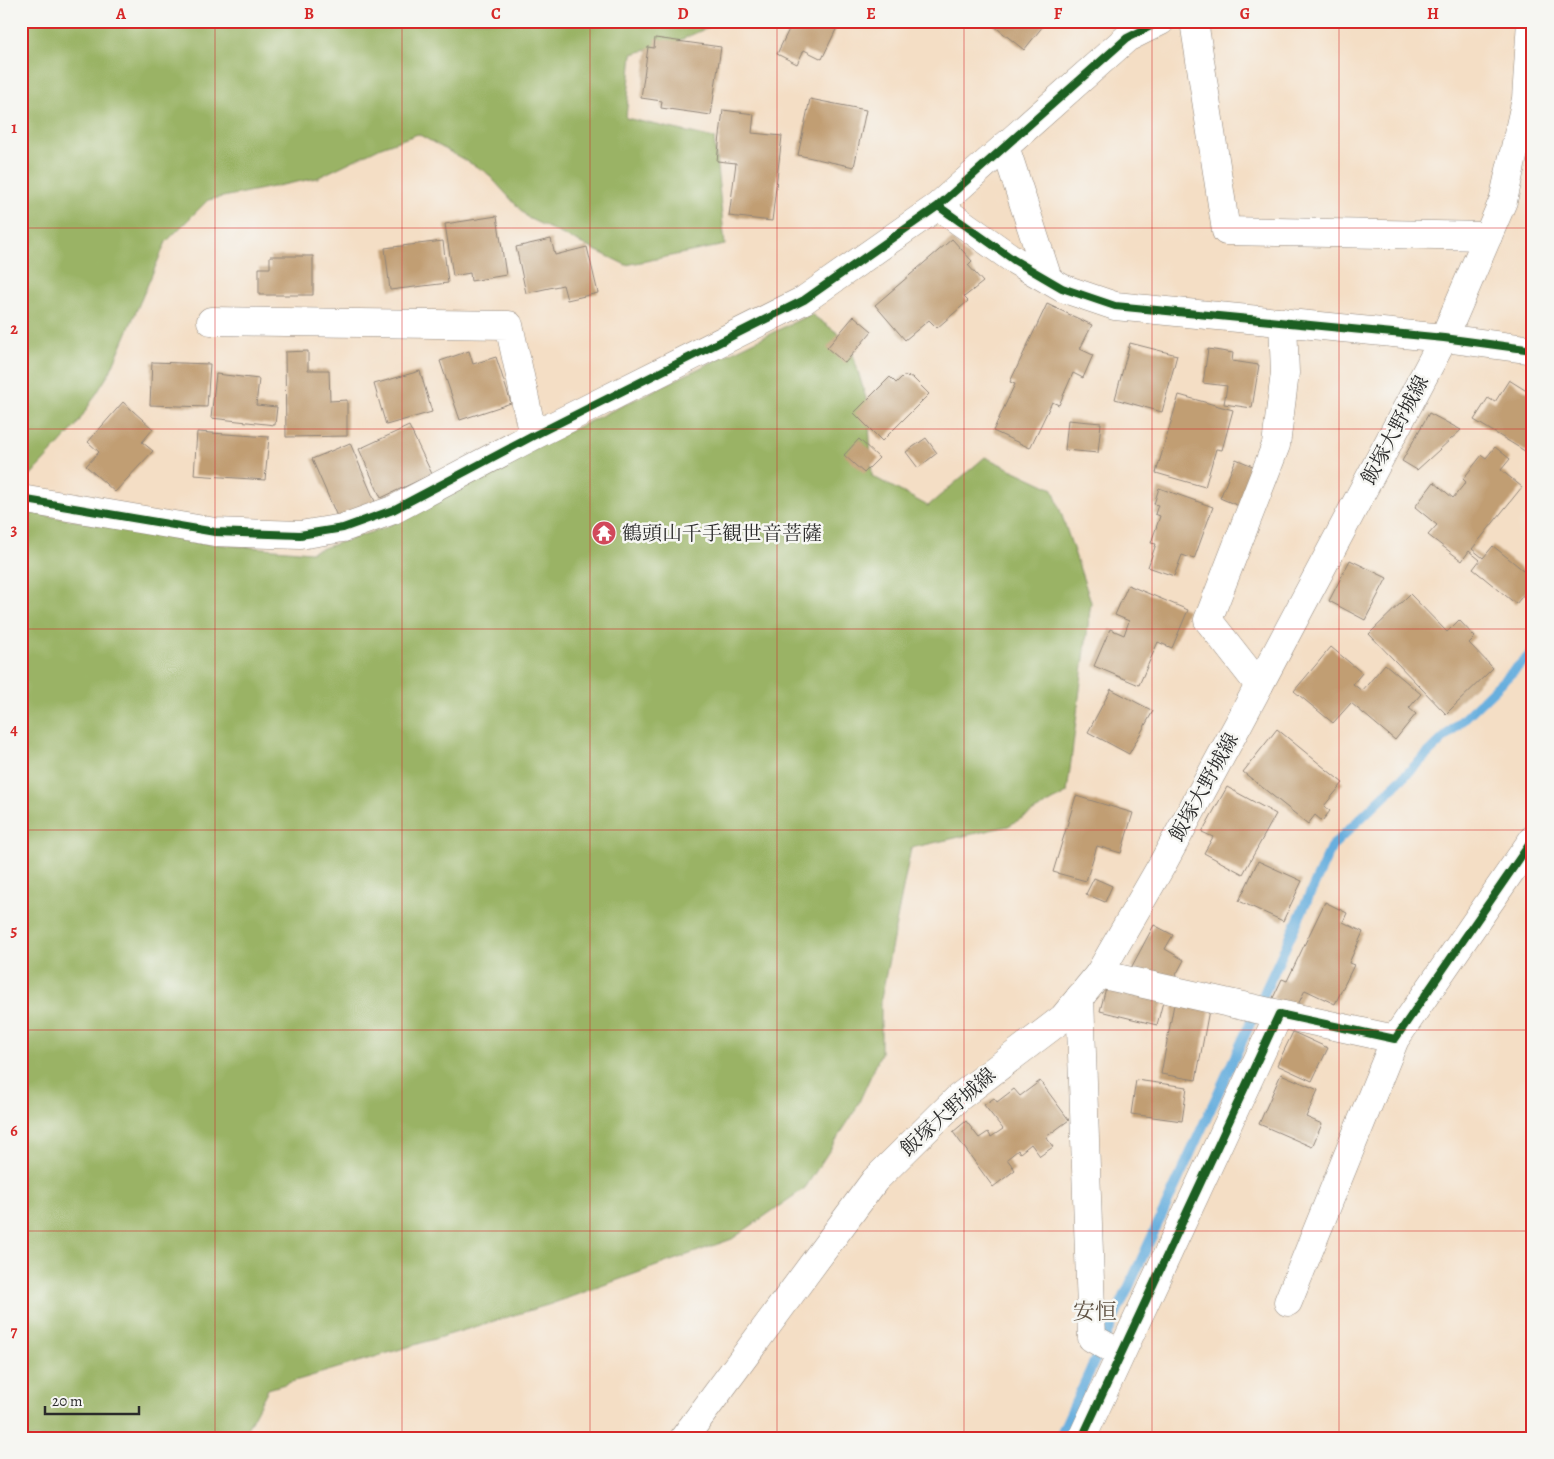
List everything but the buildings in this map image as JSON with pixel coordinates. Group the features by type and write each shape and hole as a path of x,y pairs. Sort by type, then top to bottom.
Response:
{"street":[{"path":"21,499 215,532 300,536 343,528 393,510 533,436 804,300 938,206 1127,38 1161,21"},
{"path":"1194,21 1226,231 1488,236"},
{"name":"飯塚大野城線","path":"684,1438 875,1180 958,1098 1063,1018 1099,974 1163,863 1444,338 1503,201 1529,100 1531,21"},
{"path":"1004,146 1048,279"},
{"path":"938,206 1014,260 1062,288 1115,306 1444,338 1523,349 1533,366"},
{"path":"211,321 509,325 533,436"},
{"path":"1259,685 1208,620 1276,445 1286,373 1283,322"},
{"path":"1288,1302 1395,1039 1533,839"},
{"path":"1099,974 1395,1039"},
{"path":"1080,997 1106,1346"},
{"path":"1082,1438 1106,1346 1260,1010"}],"green space":[{"path":"21,21 722,21 676,42 632,54 626,118 714,138 725,245 626,265 528,218 486,172 418,134 381,147 317,178 208,200 166,242 110,372 76,426 27,479 21,479"},
{"path":"811,314 849,341 868,405 872,476 928,506 985,457 1053,489 1091,602 1067,793 1008,826 911,848 881,999 881,1053 855,1111 805,1188 732,1239 551,1304 268,1389 242,1438 21,1438 21,511 202,543 311,552 384,528 535,448"}],"waterway":[{"path":"1059,1438 1332,846 1533,652"}],"cycle path":[{"path":"21,499 215,532 300,535 343,528 393,510 533,436 804,300 938,206 1127,38 1161,21"},
{"path":"938,206 1014,260 1062,288 1115,306 1444,338 1533,350"},
{"path":"1082,1438 1279,1014 1395,1039 1533,839"}],"place":[{"name":"鶴頭山千手観世音菩薩","path":"604,533"}],"district":[{"name":"安恒","path":"1095,1312"}]}
